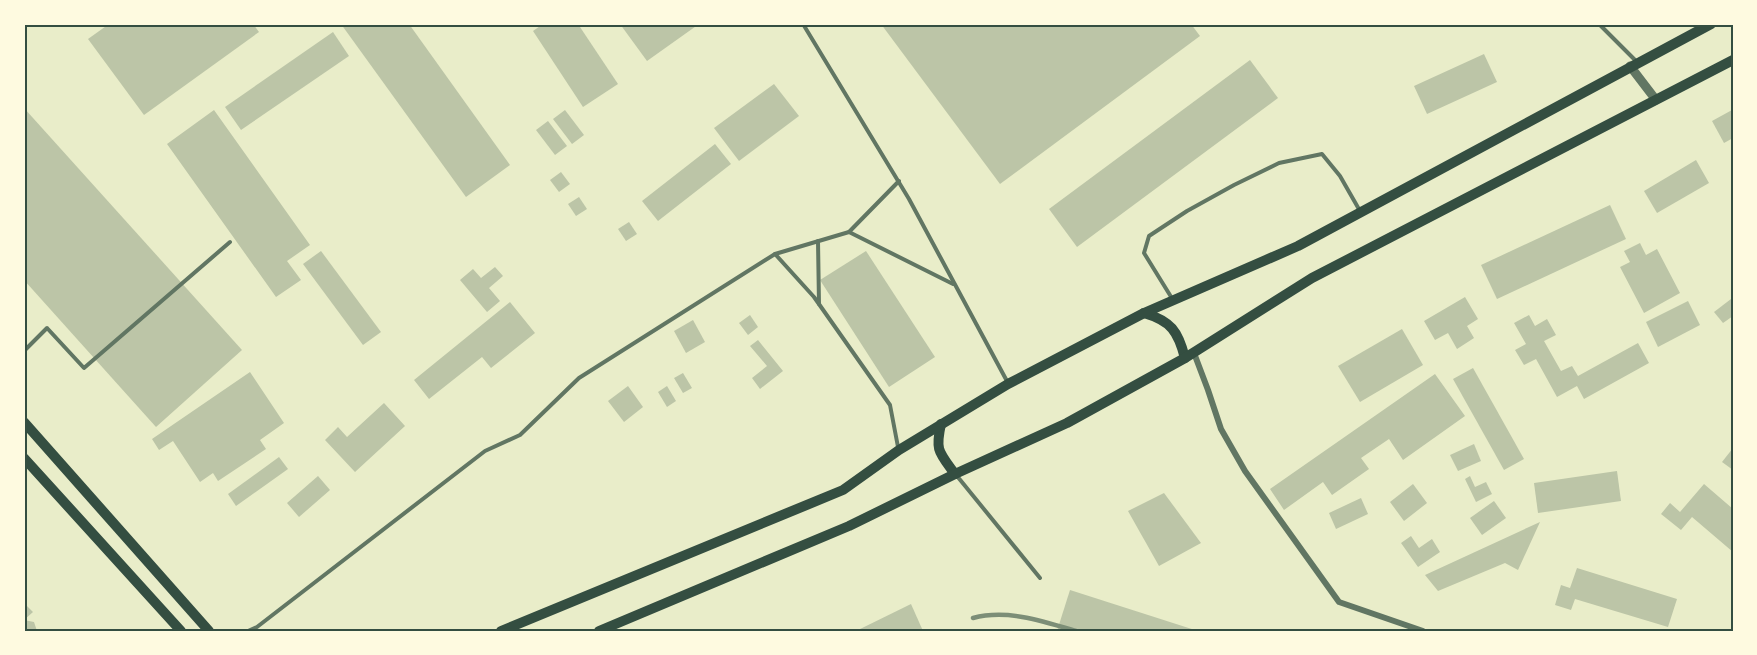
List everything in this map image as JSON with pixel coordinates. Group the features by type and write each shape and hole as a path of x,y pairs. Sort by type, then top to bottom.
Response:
{"main road":[{"path":"501,631 843,490 899,450 1008,384 1144,313 1298,246 1711,24"},
{"path":"599,631 849,526 1067,423 1190,355 1312,278 1733,60"},
{"path":"1144,313 1161,318 1173,328 1190,355"},
{"path":"24,422 209,631"},
{"path":"941,424 938,449 955,474"},
{"path":"24,458 181,631"}],"street":[{"path":"1634,64 1656,100"},
{"path":"1190,355 1221,429 1245,471 1339,602 1423,631"}],"lane":[{"path":"803,24 899,181 1008,384"},
{"path":"1599,24 1634,64"},
{"path":"1173,300 1144,253 1149,236 1187,211 1279,163 1322,154 1340,176 1360,212"},
{"path":"248,631 257,627 485,451 520,435 579,378 775,254 849,232 899,181"},
{"path":"849,232 955,285"},
{"path":"24,351 47,328 84,368 230,242"},
{"path":"818,242 819,304"},
{"path":"775,254 819,304 890,405 899,450"},
{"path":"955,474 1040,578"}],"building":[{"path":"109,24 253,24 259,32 144,115 88,39"},
{"path":"341,24 409,24 510,165 466,197"},
{"path":"543,24 578,24 618,84 583,107 533,31"},
{"path":"620,24 699,24 647,61"},
{"path":"881,24 1191,24 1200,36 1000,184"},
{"path":"333,32 349,56 241,130 225,107"},
{"path":"1484,54 1497,82 1427,114 1414,86"},
{"path":"1250,60 1278,98 1077,247 1049,209"},
{"path":"774,84 799,116 739,161 714,128"},
{"path":"24,108 242,350 156,427 24,280"},
{"path":"214,110 310,245 287,261 301,280 276,297 167,144"},
{"path":"565,110 584,135 572,144 553,119"},
{"path":"1732,110 1733,138 1724,143 1712,121"},
{"path":"548,121 567,146 555,155 536,130"},
{"path":"715,144 731,164 658,221 642,201"},
{"path":"1696,160 1709,183 1657,213 1644,191"},
{"path":"561,172 570,184 559,192 550,180"},
{"path":"579,197 587,209 576,216 568,204"},
{"path":"1610,205 1626,239 1497,299 1481,265"},
{"path":"629,222 637,234 626,241 618,229"},
{"path":"1640,243 1646,255 1657,249 1680,293 1644,313 1620,267 1630,262 1624,251"},
{"path":"321,251 381,332 363,345 303,264"},
{"path":"866,251 935,357 889,387 820,280"},
{"path":"495,267 503,276 489,288 500,301 487,312 460,280 473,269 481,278"},
{"path":"1465,297 1478,319 1467,326 1474,338 1457,349 1448,333 1435,340 1424,321"},
{"path":"1731,299 1733,316 1723,323 1714,312"},
{"path":"1688,301 1700,325 1658,347 1646,322"},
{"path":"510,302 535,333 491,368 482,357 429,399 414,380"},
{"path":"750,315 758,327 748,335 739,323"},
{"path":"1529,315 1535,326 1547,319 1556,335 1544,341 1561,371 1572,366 1578,376 1638,343 1649,363 1584,399 1577,386 1557,397 1536,359 1524,365 1515,350 1526,344 1514,323"},
{"path":"693,320 705,342 686,353 674,331"},
{"path":"1402,329 1423,365 1360,402 1338,366"},
{"path":"758,340 783,371 760,389 752,378 767,366 750,346"},
{"path":"1473,368 1524,459 1504,470 1453,379"},
{"path":"250,372 284,423 260,440 266,449 218,481 213,473 200,482 173,441 159,450 152,439"},
{"path":"683,373 692,388 683,393 674,378"},
{"path":"1435,374 1465,416 1403,460 1389,439 1361,458 1369,469 1332,495 1323,482 1284,510 1270,489"},
{"path":"628,386 643,407 624,422 608,401"},
{"path":"667,386 676,401 667,407 658,392"},
{"path":"384,403 405,426 355,472 325,440 338,427 347,437"},
{"path":"1474,444 1481,461 1458,471 1450,455"},
{"path":"1733,448 1733,470 1722,462"},
{"path":"279,457 288,469 236,506 228,494"},
{"path":"1617,471 1621,501 1538,513 1534,483"},
{"path":"318,476 330,490 299,517 287,503"},
{"path":"1470,476 1475,487 1486,482 1492,494 1476,502 1465,479"},
{"path":"1413,484 1427,503 1404,521 1390,502"},
{"path":"1704,484 1733,509 1733,552 1692,517 1681,530 1661,514 1670,503 1680,512"},
{"path":"1164,493 1201,543 1159,566 1128,511"},
{"path":"1361,498 1368,514 1336,529 1329,513"},
{"path":"1494,501 1506,518 1482,535 1470,518"},
{"path":"1540,522 1518,570 1505,563 1438,591 1425,575"},
{"path":"1411,536 1419,548 1432,539 1440,552 1418,567 1401,543"},
{"path":"1577,568 1677,599 1668,627 1575,599 1571,610 1555,605 1561,585 1570,588"},
{"path":"1070,590 1198,631 1057,631"},
{"path":"24,603 33,612 24,620"},
{"path":"911,604 923,631 856,631"},
{"path":"24,620 34,622 37,631 24,631"}],"railway":[{"path":"973,618 1012,616 1038,620 1076,631"}]}
